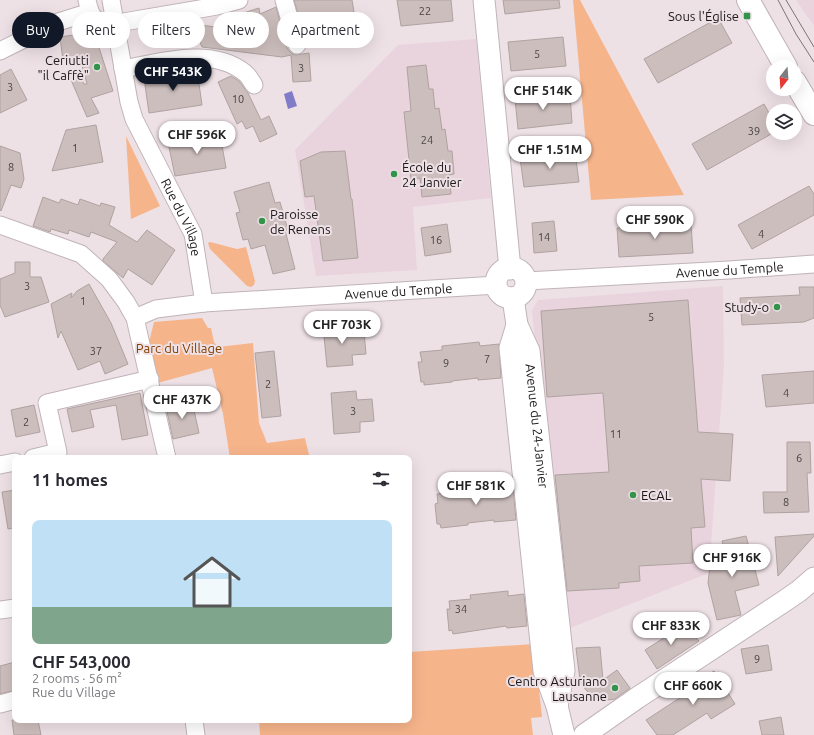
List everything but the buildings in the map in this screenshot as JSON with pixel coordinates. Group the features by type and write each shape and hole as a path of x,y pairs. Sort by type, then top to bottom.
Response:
{"main road":[{"path":"748,0 782,60"},
{"path":"802,94 814,114"}],"street":[{"name":"Rue du Village","path":"111,0 113,12"},
{"path":"130,21 217,6 239,0"},
{"path":"284,0 287,12"},
{"path":"484,0 510,269"},
{"path":"0,51 88,6"},
{"name":"Rue du Village","path":"120,48 134,119 193,234 204,303"},
{"path":"124,68 186,58 204,58 227,62 245,73 254,85"},
{"path":"0,225 81,254 109,279 126,302 135,318 166,455"},
{"name":"Avenue du Temple","path":"526,281 814,264"},
{"path":"514,269 522,273 526,281 524,290 521,294 505,292 498,276 505,270 514,269"},
{"name":"Avenue du Temple","path":"135,318 156,309 204,303 505,292"},
{"name":"Avenue du 24-Janvier","path":"505,292 517,326 510,348 540,530 551,635 544,671 557,706 564,735"},
{"path":"46,455 58,452 47,403 150,379"},
{"path":"0,465 12,463"},
{"path":"584,735 637,698 783,602 814,578"},
{"path":"0,610 12,608"},
{"path":"0,704 12,701"},
{"path":"194,723 196,735"}],"shaded area":[{"path":"796,0 814,0 814,25 806,15"},
{"name":"École du 24 Janvier","path":"476,39 491,198 413,207 417,270 316,276 295,150 398,45"},
{"path":"292,91 297,106 288,109 284,94"},
{"name":"ECAL","path":"723,286 724,365 709,573 565,630 532,311 538,300"}],"green space":[{"path":"573,0 580,0 684,195 591,200"},
{"path":"126,136 160,206 131,219"},
{"path":"210,242 237,249 246,247 255,281 254,285 251,287 247,286 210,249 208,243"},
{"name":"Parc du Village","path":"202,318 208,328 211,328 214,342 218,347 253,343 259,423 267,443 305,438 309,455 230,455 223,414 212,368 158,383 147,350 154,322"},
{"path":"534,644 542,717 531,718 533,735 260,735 259,723 412,723 412,652"}],"tram line":[{"path":"778,0 796,34 814,62"},
{"path":"786,0 814,47"}],"place":[{"name":"Sous l'Église","path":"747,16"},
{"name":"Ceriutti \"il Caffè\"","path":"97,67"},
{"name":"École du 24 Janvier","path":"394,174"},
{"name":"Paroisse de Renens","path":"262,221"},
{"name":"Study-o","path":"777,307"},
{"name":"ECAL","path":"633,495"},
{"name":"Centro Asturiano Lausanne","path":"615,688"}]}
